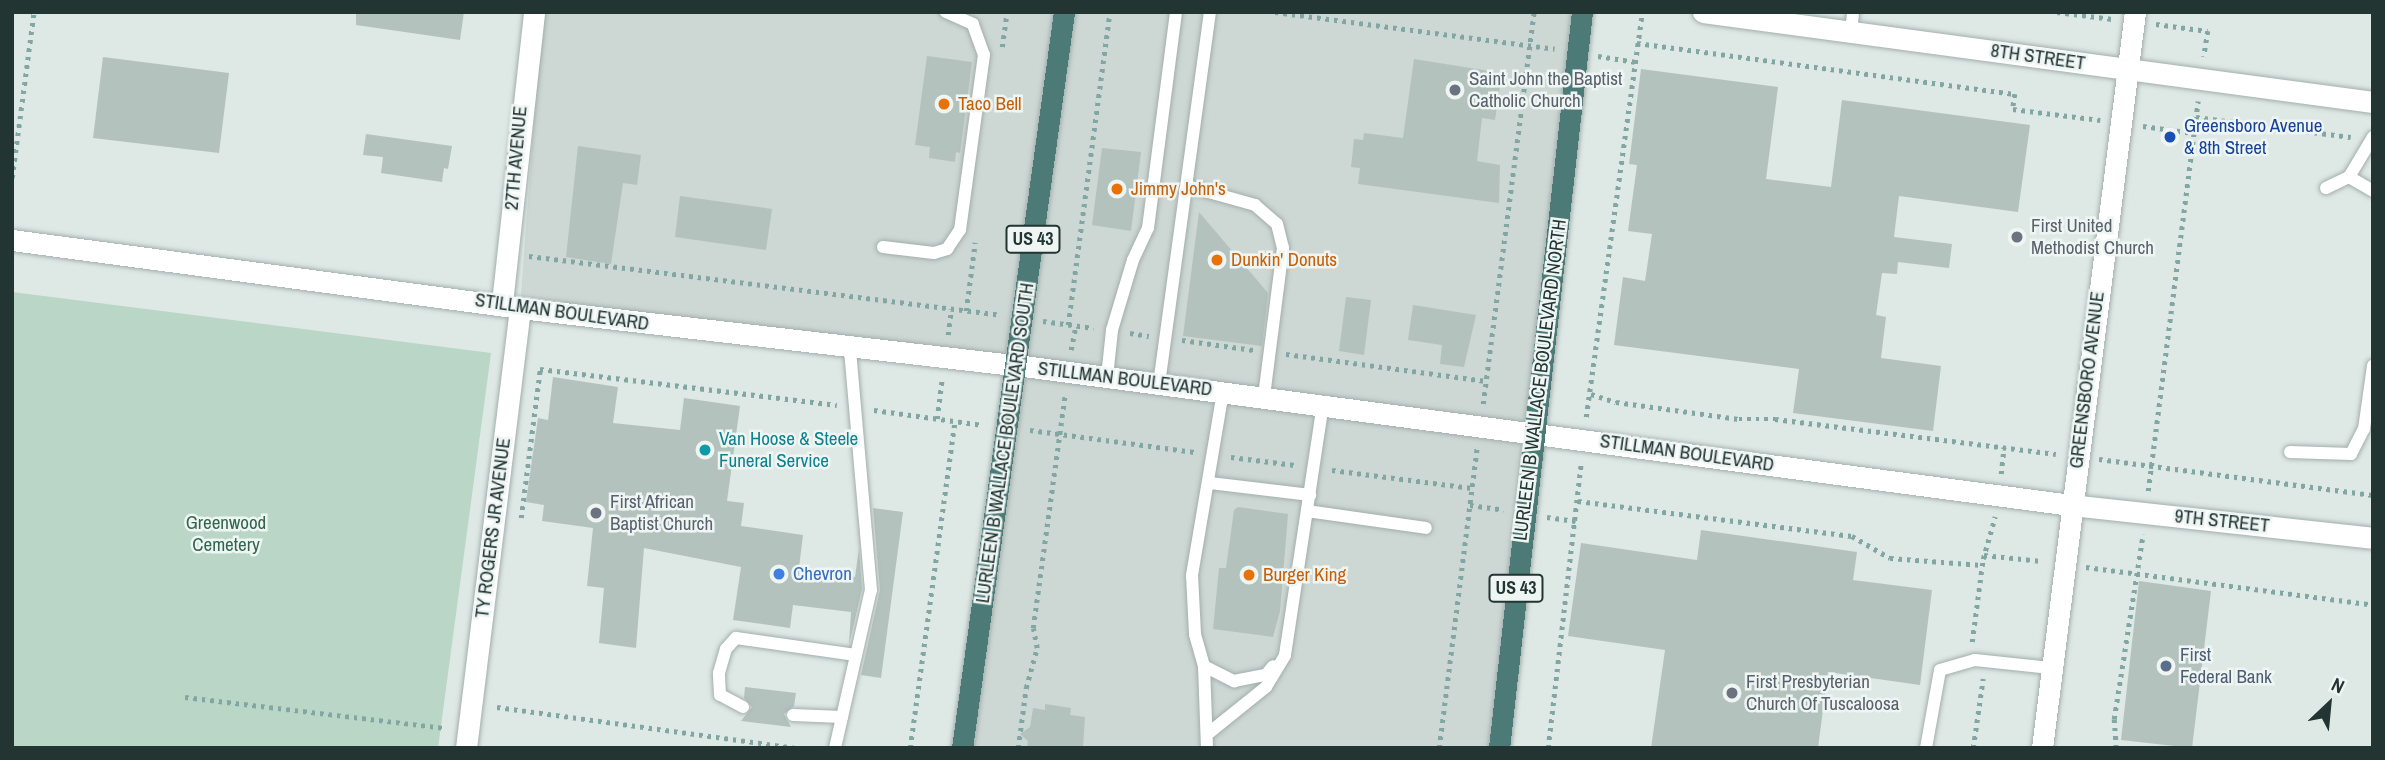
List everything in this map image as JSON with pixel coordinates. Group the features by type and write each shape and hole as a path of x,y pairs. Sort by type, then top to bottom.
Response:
{"highway":[{"name":"LURLEEN B WALLACE BOULEVARD SOUTH","path":"962,748 1063,12"},
{"name":"LURLEEN B WALLACE BOULEVARD NORTH","path":"1500,746 1582,12"}],"main road":[{"name":"27TH AVENUE","path":"511,306 508,254 534,12"},
{"name":"8TH STREET","path":"1703,12 1852,22 2128,69 2373,102"},
{"name":"GREENSBORO AVENUE","path":"2042,748 2135,12"},
{"name":"STILLMAN BOULEVARD","path":"12,240 511,306 850,348 1016,365 2071,505"},
{"name":"TY ROGERS JR AVENUE","path":"467,739 511,306"},
{"name":"9TH STREET","path":"2071,505 2373,538"}],"lane":[{"path":"883,247 934,253 947,249 960,230 984,55 972,24 946,12"},
{"path":"1107,377 1112,330 1133,260 1148,228 1176,12"},
{"path":"1159,384 1210,12"},
{"path":"2326,188 2349,177 2371,139"},
{"path":"2349,177 2373,191"},
{"path":"1187,186 1255,205 1277,224 1283,248 1264,397"},
{"path":"835,748 871,590 850,348"},
{"path":"2290,452 2351,454 2364,429 2373,366"},
{"path":"1207,748 1210,732 1204,666 1195,634 1192,575 1210,483 1223,392"},
{"path":"1210,732 1266,687 1285,652 1323,405"},
{"path":"1210,483 1310,495"},
{"path":"1307,512 1426,528"},
{"path":"743,707 720,695 726,649 736,638 856,655"},
{"path":"1204,666 1234,681 1266,675 1285,652"},
{"path":"1926,748 1940,670 1975,660 2051,667"},
{"path":"793,715 842,717"}],"path":[{"path":"12,178 34,12"},
{"path":"508,254 1068,325 1110,12"},
{"path":"1275,12 1530,45 1635,62"},
{"path":"1486,381 1534,12"},
{"path":"1642,12 1591,394 1616,402 1739,419 1775,419 2373,495"},
{"path":"2116,748 2115,719 2133,573 2146,513 2208,31"},
{"path":"1637,43 2014,94 2013,109 2194,132"},
{"path":"2196,117 2371,139"},
{"path":"1018,748 1026,688 1037,648 1033,628 1076,326"},
{"path":"910,748 955,421"},
{"path":"1973,748 1984,674 1971,652 1982,565 1998,495 2004,447"},
{"path":"1439,748 1472,488"},
{"path":"1548,748 1578,501 1852,536 1890,558 1982,565"},
{"path":"1984,555 2373,606"},
{"path":"185,697 467,739"},
{"path":"497,707 797,748"}],"shaded area":[{"path":"542,12 1582,12 1490,748 965,748 1016,365 520,308"}],"green space":[{"name":"Greenwood Cemetery","path":"12,292 491,353 438,748 12,748"}],"building":[{"path":"356,12 464,12 460,40 356,25"},
{"name":"Taco Bell","path":"927,56 972,62 960,153 956,152 955,162 929,158 930,147 915,145"},
{"path":"103,57 229,73 219,153 93,138"},
{"path":"1414,59 1502,73 1495,120 1482,118 1477,161 1500,165 1499,203 1358,184 1360,168 1351,167 1354,139 1363,140 1364,133 1403,138"},
{"path":"1641,69 1778,87 1766,179 1831,187 1842,100 2030,125 2018,212 1899,196 1894,237 1952,244 1949,268 1898,262 1897,274 1882,273 1876,315 1886,317 1881,358 1941,366 1933,431 1793,413 1799,369 1614,345 1623,277 1645,281 1652,234 1628,231 1637,165 1629,164"},
{"path":"366,134 452,146 448,169 444,168 442,182 381,173 383,157 363,155"},
{"path":"578,146 641,155 637,185 623,183 611,264 566,257"},
{"name":"Jimmy John's","path":"1102,148 1141,152 1131,231 1092,225"},
{"path":"680,196 772,209 766,250 675,237"},
{"name":"Dunkin' Donuts","path":"1199,212 1268,293 1262,346 1183,336"},
{"path":"1346,297 1371,300 1364,355 1339,351"},
{"path":"1413,305 1476,315 1464,367 1440,364 1442,345 1408,340"},
{"path":"553,377 618,387 613,423 680,430 684,398 740,406 727,501 744,503 741,526 803,535 799,568 855,577 859,549 862,589 849,645 851,612 793,605 790,628 733,620 741,567 644,548 636,648 599,643 604,588 587,586 593,528 542,521 544,505 526,502 538,418 548,420"},
{"name":"Burger King","path":"1238,507 1288,514 1280,611 1273,637 1213,629 1219,568 1226,568 1234,510"},
{"path":"873,508 903,512 881,678 861,675 880,590"},
{"path":"1701,530 1857,552 1853,580 1932,590 1920,685 1828,672 1818,748 1651,748 1665,650 1568,636 1581,543 1697,560"},
{"name":"First Federal Bank","path":"2139,581 2211,591 2192,748 2121,740"},
{"path":"745,687 796,693 794,706 784,714 791,727 741,721 752,707 744,698"},
{"path":"1045,704 1071,708 1070,715 1085,717 1083,748 1027,748 1028,741 1020,734 1030,727 1033,708 1045,710"}],"place":[{"name":"Saint John the Baptist Catholic Church","path":"1455,90"},
{"name":"Taco Bell","path":"944,104"},
{"name":"Greensboro Avenue & 8th Street","path":"2170,137"},
{"name":"Jimmy John's","path":"1117,189"},
{"name":"First United Methodist Church","path":"2017,237"},
{"name":"Dunkin' Donuts","path":"1217,260"},
{"name":"Van Hoose & Steele Funeral Service","path":"705,450"},
{"name":"First African Baptist Church","path":"596,513"},
{"name":"Chevron","path":"779,574"},
{"name":"Burger King","path":"1249,575"},
{"name":"First Federal Bank","path":"2166,666"},
{"name":"First Presbyterian Church Of Tuscaloosa","path":"1732,693"}]}
